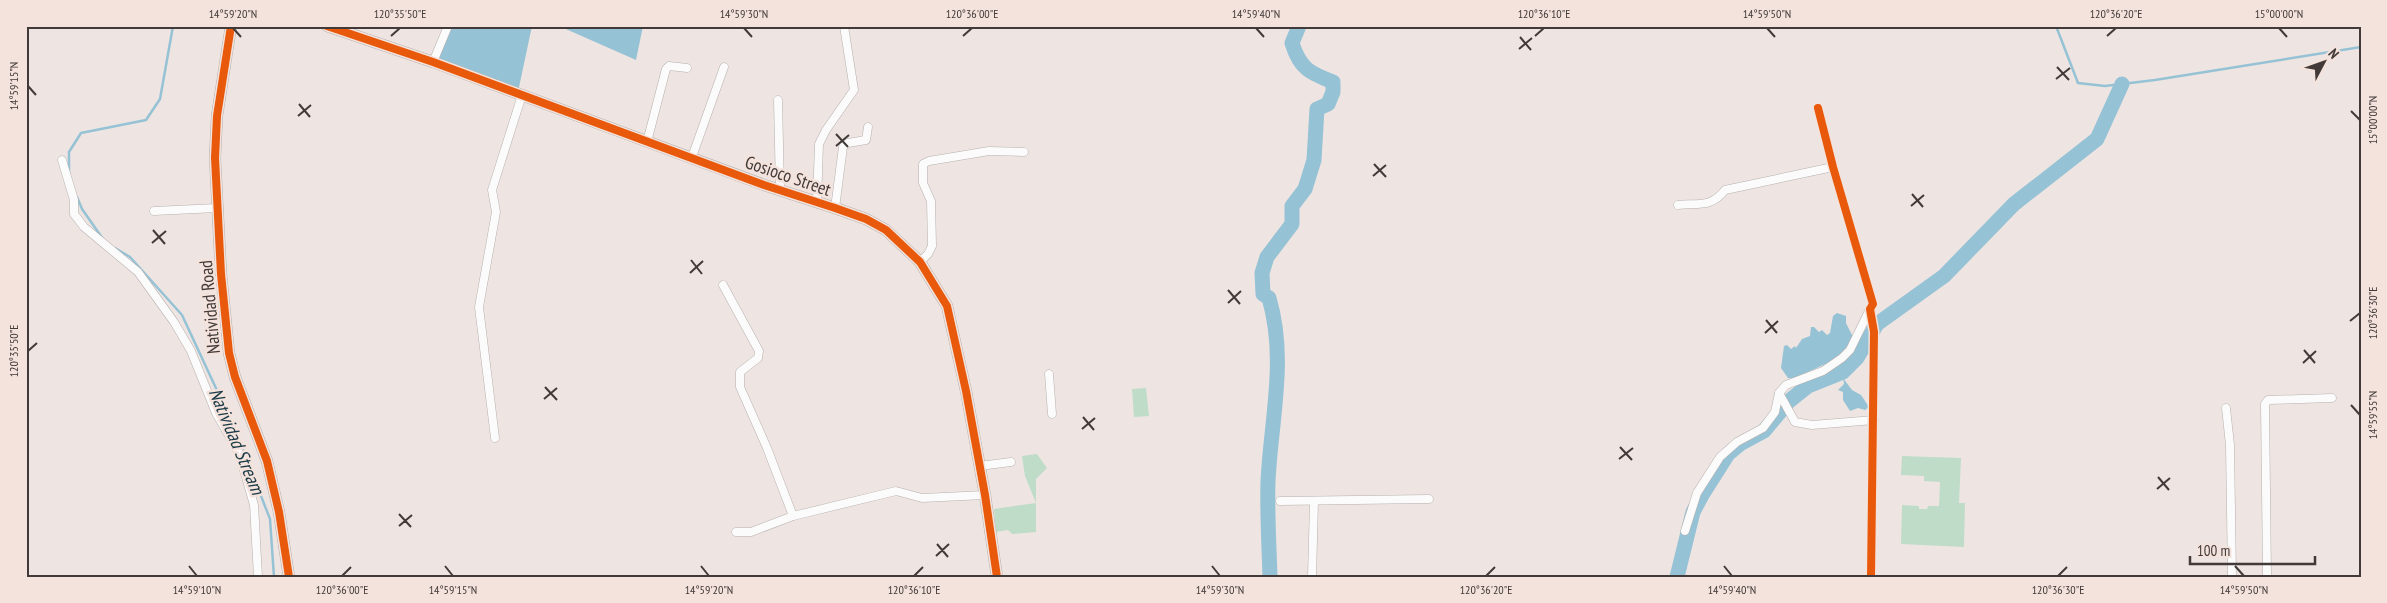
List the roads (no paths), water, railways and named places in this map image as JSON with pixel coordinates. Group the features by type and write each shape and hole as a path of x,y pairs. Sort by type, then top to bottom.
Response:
{"street":[{"name":"Natividad Road","path":"231,26 217,116 215,158 221,274 230,363 267,461 279,512 289,577"},
{"name":"Gosioco Street","path":"327,26 432,62 780,190 866,219 886,230 920,262 938,290 951,319 986,495 997,577"},
{"path":"432,62 448,26"},
{"path":"817,202 820,144 826,130 854,90 844,26"},
{"path":"647,142 666,69 670,66 687,68"},
{"path":"692,157 724,67"},
{"path":"495,438 479,307 496,212 492,190 522,95"},
{"path":"778,100 780,190"},
{"path":"1686,531 1697,493 1713,466 1737,442 1763,428 1775,412 1779,393 1786,385 1823,371 1842,358 1850,350 1871,313 1873,304 1818,108"},
{"path":"835,208 843,147 848,143 866,140 868,127"},
{"path":"920,262 928,254 932,246 931,201 923,183 923,164 928,161 989,151 1024,152"},
{"path":"62,160 74,200 74,214 84,227 138,272 174,322 191,351 216,412 239,454 254,506 258,577"},
{"path":"1678,205 1710,203 1717,200 1725,190 1833,167"},
{"path":"154,211 217,208"},
{"path":"723,285 759,351 758,358 740,372 740,387 767,448 793,516"},
{"path":"1871,313 1874,332 1871,577"},
{"path":"1050,374 1052,414"},
{"path":"1779,393 1794,422 1812,425 1874,420"},
{"path":"2267,577 2264,404 2268,400 2332,398"},
{"path":"2226,408 2230,445 2232,577"},
{"path":"979,466 1011,462"},
{"path":"736,532 751,532 793,516 896,490 922,498 986,495"},
{"path":"1280,501 1314,502 1429,498"},
{"path":"1312,577 1314,502"}],"water":[{"path":"449,26 532,26 518,92 436,59"},
{"path":"559,26 643,26 636,60"},
{"path":"1837,313 1846,316 1846,323 1853,337 1847,347 1834,360 1793,379 1788,378 1781,368 1784,346 1787,345 1791,349 1795,346 1796,348 1802,339 1810,336 1811,327 1814,327 1819,332 1822,330 1827,335 1830,333 1833,316"},
{"path":"1843,378 1852,390 1861,395 1869,407 1865,410 1858,408 1850,411 1843,400 1843,392 1838,390 1844,384"}],"waterway":[{"name":"Natividad Stream","path":"69,175 69,152 81,133 146,120 160,99 173,26"},
{"path":"1270,577 1268,481 1276,389 1277,344 1269,298 1263,294 1262,273 1267,257 1292,224 1292,206 1305,189 1314,160 1317,109 1328,104 1333,92 1333,82 1312,73 1302,64 1295,52 1292,43 1299,26"},
{"path":"2056,26 2078,83 2105,86 2155,80 2361,47"},
{"path":"1677,577 1693,512 1728,454 1740,444 1764,431 1789,401 1808,386 1843,372 1857,358 1877,324 1944,276 2014,204 2097,139 2122,84"},
{"name":"Natividad Stream","path":"77,197 82,209 103,239"},
{"name":"Natividad Stream","path":"115,248 130,257 182,315 234,427 270,519 274,577"}]}
